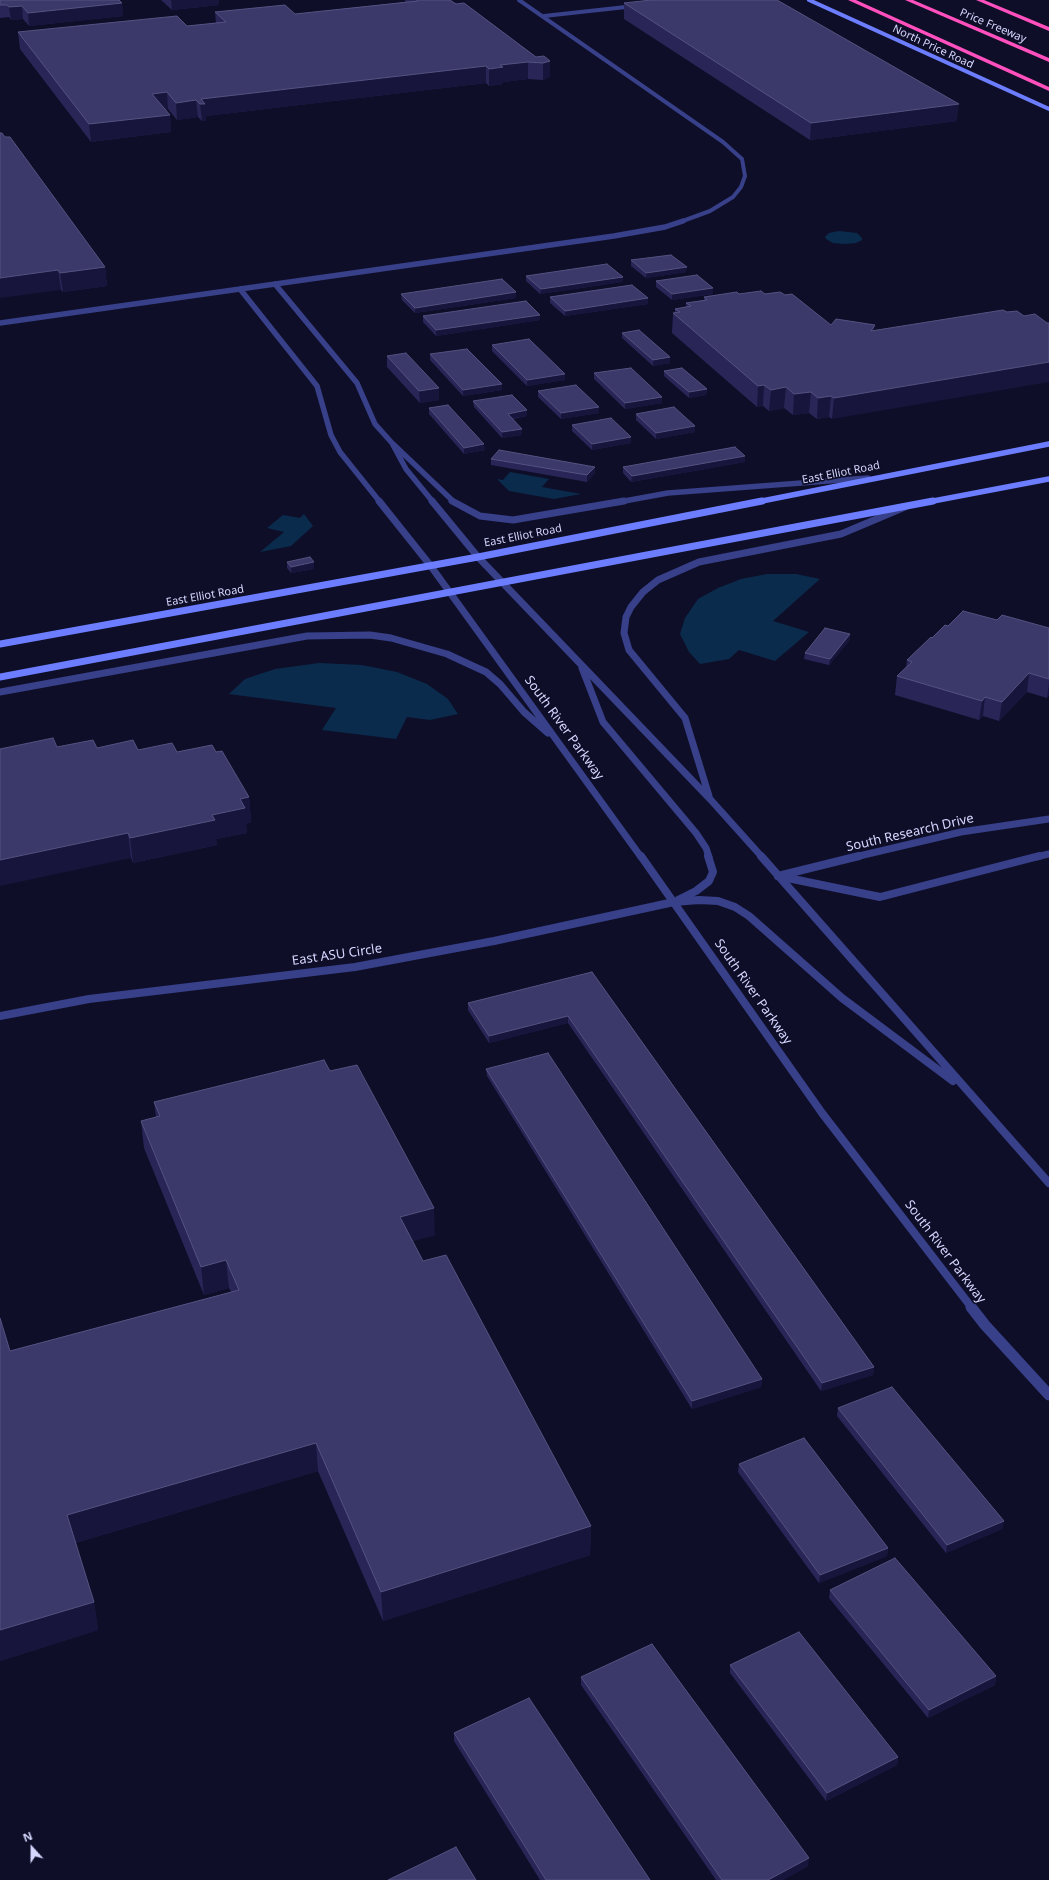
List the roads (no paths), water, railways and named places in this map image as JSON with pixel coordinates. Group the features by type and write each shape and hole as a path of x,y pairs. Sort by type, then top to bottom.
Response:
{"highway":[{"path":"851,0 1049,89"},
{"name":"Price Freeway","path":"908,0 1049,60"},
{"name":"Price Freeway","path":"979,0 1049,29"}],"main road":[{"name":"North Price Road","path":"809,0 1049,109"},
{"name":"East Elliot Road","path":"0,644 478,557 1049,444"},
{"path":"0,677 1049,479"}],"street":[{"path":"0,323 650,230 665,227 704,213 733,197 741,187 745,176 742,159 723,142 519,0"},
{"path":"544,16 642,5"},
{"path":"275,284 357,383 375,424 392,443 452,501 480,516 513,520 668,493 872,478"},
{"name":"South River Parkway","path":"240,289 317,386 331,435 340,452 450,592 674,902 822,1113 985,1325 1049,1395"},
{"path":"392,443 406,470 478,557 710,799 1049,1183"},
{"path":"710,799 685,718 629,650 624,633 626,617 631,607 644,592 658,580 699,562 841,534 912,505"},
{"path":"0,692 307,636 370,635 391,638 447,654 486,672 500,684 524,712 559,743"},
{"path":"580,664 603,722 696,832 706,848 713,872 709,881 696,891 674,902"},
{"name":"South Research Drive","path":"778,876 961,832 1049,819"},
{"path":"778,876 880,897 1049,854"},
{"path":"674,902 699,900 718,901 734,907 748,916 842,998 968,1092"},
{"name":"East ASU Circle","path":"0,1016 89,999 355,967 494,942 674,902"}],"water":[{"path":"839,231 857,233 862,240 856,243 845,244 833,243 826,239 825,237 829,233"},
{"path":"510,472 549,479 542,487 581,494 554,499 509,491 497,479 503,480"},
{"path":"304,514 313,526 291,546 260,552 284,532 267,528 283,515 300,518"},
{"path":"767,574 796,574 820,579 773,621 809,632 775,661 739,650 729,659 700,664 689,652 680,634 685,618 698,599 718,588 741,579"},
{"path":"319,663 362,665 397,672 427,684 448,699 458,714 430,720 407,717 396,739 322,730 336,708 229,694 245,679 275,669"}]}
